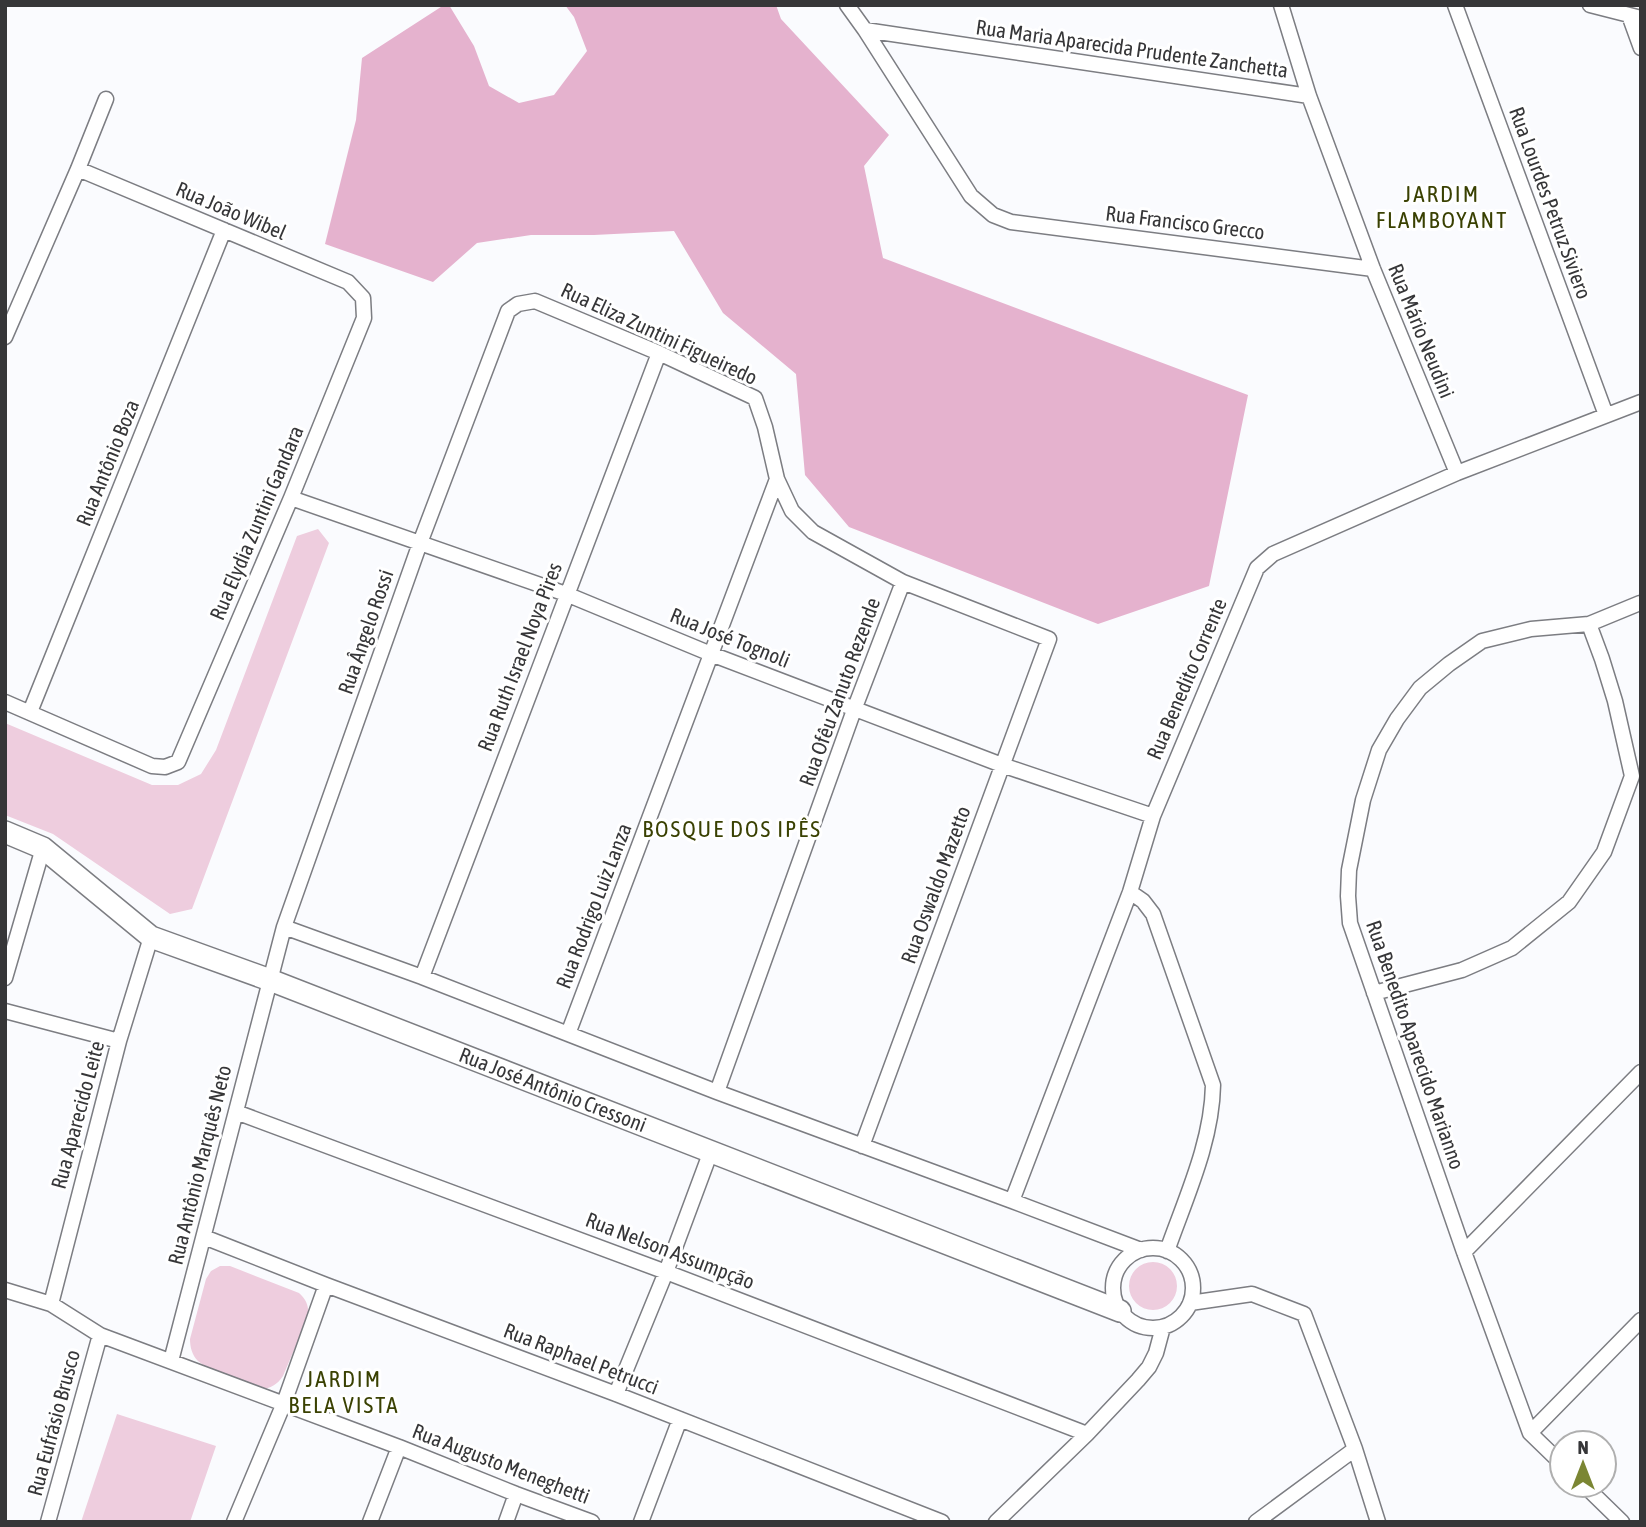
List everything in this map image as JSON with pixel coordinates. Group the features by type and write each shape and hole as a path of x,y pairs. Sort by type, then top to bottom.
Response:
{"street":[{"path":"846,5 865,30"},
{"name":"Rua Mário Neudini","path":"1281,5 1309,96 1373,269 1457,472"},
{"name":"Rua Lourdes Petruz Siviero","path":"1455,5 1606,415"},
{"path":"1590,5 1635,17 1641,48"},
{"name":"Rua Maria Aparecida Prudente Zanchetta","path":"865,30 1309,96"},
{"name":"Rua Francisco Grecco","path":"865,30 971,196 993,215 1012,222 1373,269"},
{"path":"5,337 106,99"},
{"name":"Rua João Wibel","path":"78,169 348,282 363,298"},
{"name":"Rua Antônio Boza","path":"30,712 224,230"},
{"name":"Rua Elydia Zuntini Gandara","path":"30,712 152,766 165,767 178,762 291,498 364,318 363,298"},
{"name":"Rua Eliza Zuntini Figueiredo","path":"518,304 535,301 659,353 755,398 777,478 792,511 813,532 903,582 1049,639"},
{"name":"Rua Ângelo Rossi","path":"270,981 284,927 420,543 508,312 518,304"},
{"name":"Rua Ruth Israel Noya Pires","path":"422,977 659,353"},
{"name":"Rua Benedito Corrente","path":"1012,1200 1130,892 1153,816 1256,568 1273,554 1457,472 1641,402"},
{"name":"Rua Rodrigo Luiz Lanza","path":"568,1034 777,478"},
{"name":"Rua José Tognoli","path":"291,498 566,594 854,710 1002,765 1153,816"},
{"name":"Rua Ofêu Zanuto Rezende","path":"717,1092 854,710 903,582"},
{"name":"Rua Benedito Aparecido Marianno","path":"1548,1450 1530,1433 1350,923 1349,870 1363,800 1379,750 1420,688 1482,641 1531,629 1589,624 1640,603"},
{"path":"1374,993 1461,970 1512,948 1569,902 1604,852 1636,778 1615,701 1589,624"},
{"name":"Rua Oswaldo Mazetto","path":"862,1146 1049,639"},
{"path":"5,702 30,712"},
{"name":"Rua José Antônio Cressoni","path":"5,832 43,848 150,937 270,981 1120,1311"},
{"path":"5,978 43,848"},
{"path":"1130,892 1143,901 1153,914 1213,1085 1205,1142 1167,1251"},
{"path":"284,927 1141,1251"},
{"name":"Rua Aparecido Leite","path":"51,1304 119,1041 150,937"},
{"name":"Rua Antônio Marquês Neto","path":"171,1361 270,981"},
{"path":"5,1011 119,1041"},
{"path":"1464,1252 1641,1072"},
{"name":"Rua Nelson Assumpção","path":"236,1112 666,1272 1087,1434"},
{"path":"616,1394 666,1272 710,1152"},
{"name":"Rua Raphael Petrucci","path":"204,1237 942,1522"},
{"path":"1154,1248 1167,1251 1178,1258 1192,1278 1190,1303 1175,1322 1151,1328 1139,1325 1120,1311 1113,1288 1115,1276 1130,1256 1154,1248"},
{"path":"234,1522 284,1403 326,1285"},
{"name":"Rua Augusto Meneghetti","path":"5,1290 51,1304 100,1335 592,1522"},
{"path":"1190,1303 1252,1294 1304,1314 1356,1449 1378,1522"},
{"path":"1530,1433 1641,1320"},
{"path":"996,1522 1087,1434 1149,1367 1163,1327"},
{"name":"Rua Eufrásio Brusco","path":"48,1522 100,1335"},
{"path":"641,1522 680,1419"},
{"path":"370,1522 399,1447"},
{"path":"1256,1522 1356,1449"},
{"path":"506,1522 516,1494"},
{"path":"1598,1499 1622,1522"}],"shaded area":[{"path":"444,5 449,5 474,46 489,86 519,103 554,95 587,51 574,17 565,5 776,5 781,19 889,135 864,166 883,258 1248,395 1209,586 1098,624 849,527 805,475 796,374 723,313 674,231 531,235 477,243 433,282 325,244 356,120 362,58"},
{"path":"318,529 329,543 192,909 170,914 53,834 5,815 5,723 152,785 178,785 201,774 216,750 297,536"},
{"path":"1153,1262 1170,1269 1177,1286 1170,1303 1153,1310 1136,1303 1129,1286 1136,1269"},
{"path":"220,1266 230,1266 299,1293 307,1304 308,1317 283,1376 269,1387 251,1387 223,1375 202,1364 193,1354 190,1339 206,1279 211,1271"},
{"path":"117,1414 216,1446 190,1522 81,1522"}],"district":[{"name":"JARDIM FLAMBOYANT","path":"1442,207"},
{"name":"BOSQUE DOS IPÊS","path":"732,829"},
{"name":"JARDIM BELA VISTA","path":"344,1392"}]}
